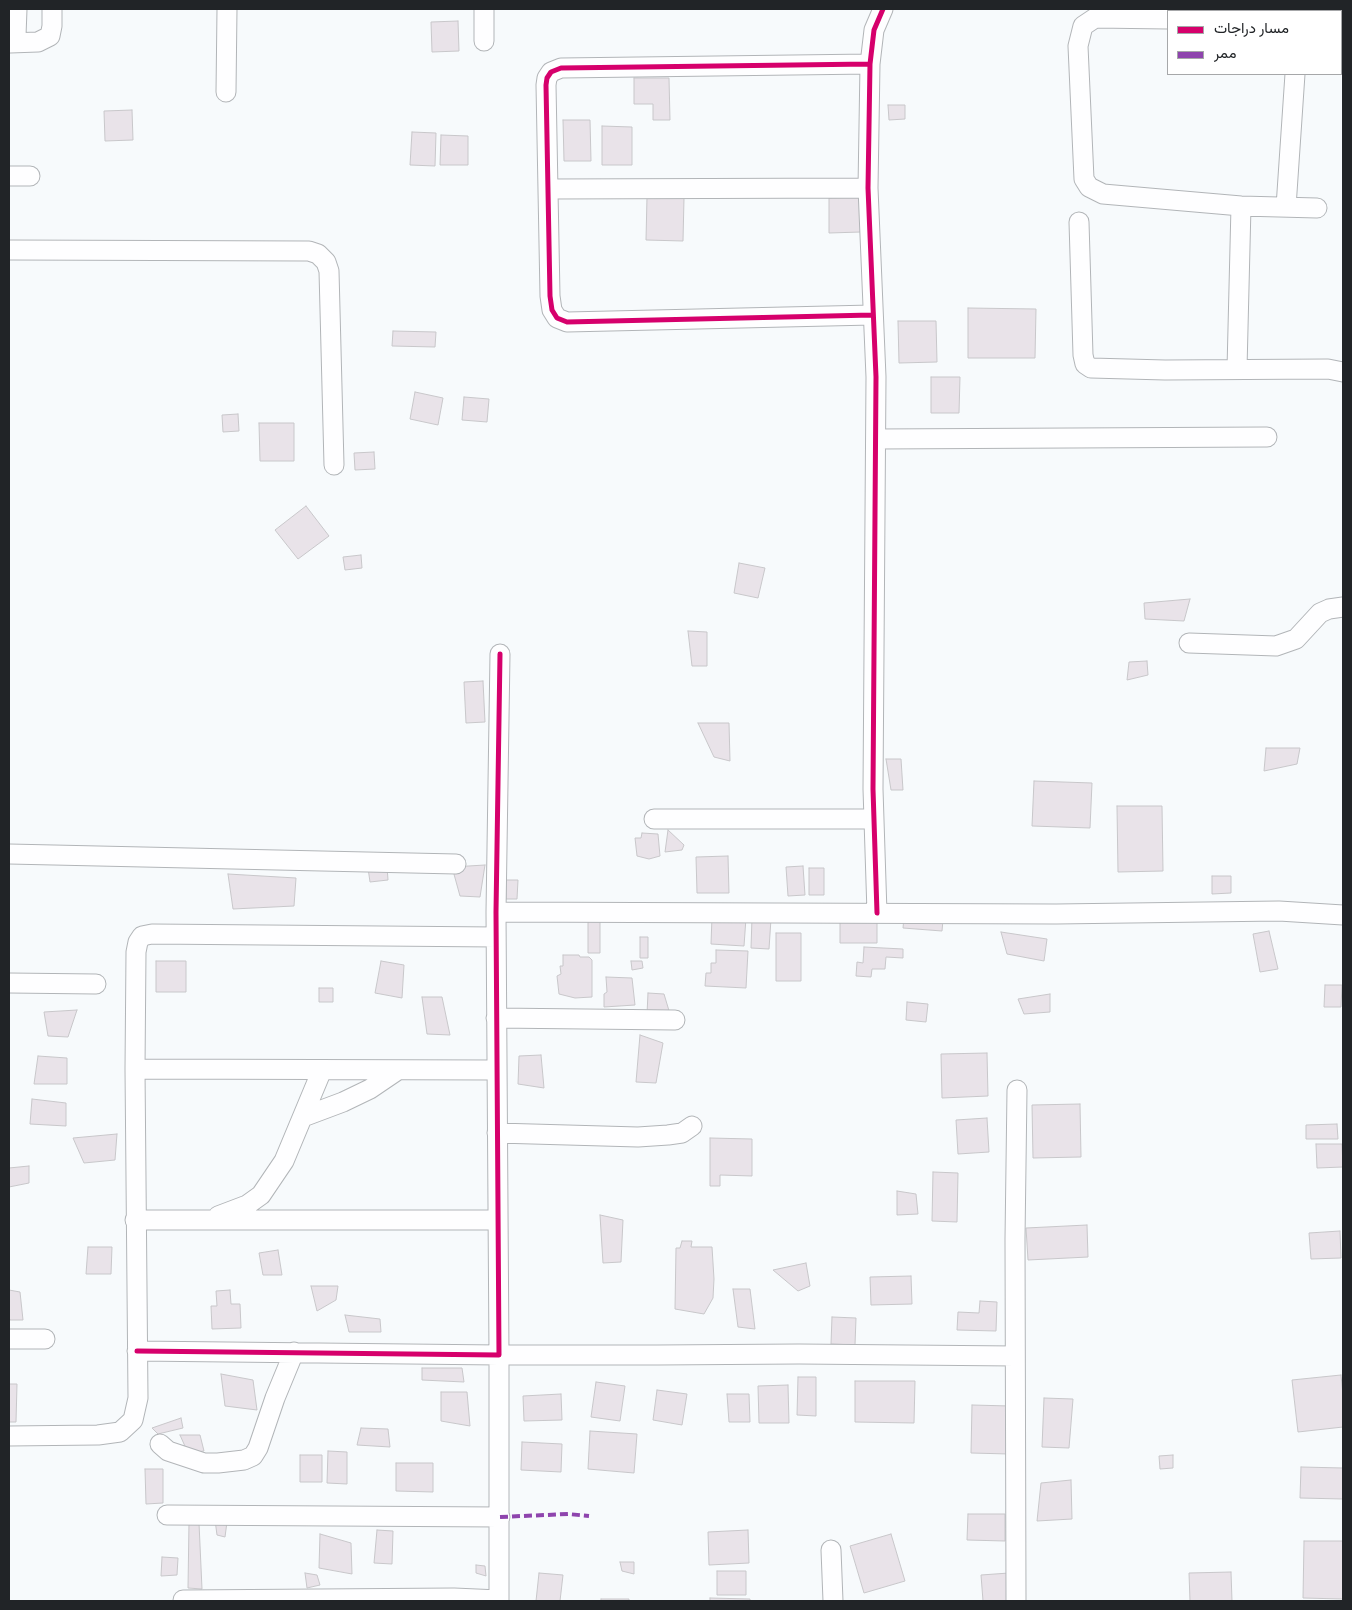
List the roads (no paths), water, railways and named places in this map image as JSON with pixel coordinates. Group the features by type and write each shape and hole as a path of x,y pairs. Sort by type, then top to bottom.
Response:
{"street":[{"path":"10,43 16,36 17,9"},
{"path":"10,43 38,42 50,36 52,9"},
{"path":"226,92 227,9"},
{"path":"484,9 484,41"},
{"path":"877,913 874,819 876,377 868,188 870,64 874,30 882,9"},
{"path":"1167,19 1095,18 1084,26 1078,46 1084,179 1089,187 1103,194 1241,206 1316,208"},
{"path":"870,64 561,68 551,72 547,78 546,85 550,296 552,310 557,318 567,322 872,315"},
{"path":"1286,207 1295,75"},
{"path":"9,176 30,176"},
{"path":"549,189 868,188"},
{"path":"1237,369 1241,206"},
{"path":"1079,222 1083,355 1085,364 1091,368 1328,369 1343,372"},
{"path":"9,250 309,251 318,254 326,262 329,271 334,466"},
{"path":"876,439 1267,437"},
{"path":"1189,643 1276,646 1296,639 1320,613 1329,609 1343,607"},
{"path":"183,1600 454,1598 499,1601 500,1354 496,912 500,654"},
{"path":"654,819 874,819"},
{"path":"9,854 456,864"},
{"path":"496,912 1056,914 1279,911 1343,915"},
{"path":"9,1436 98,1436 120,1432 133,1420 138,1398 135,1069 136,952 138,942 142,936 152,934 496,937"},
{"path":"9,983 96,984"},
{"path":"496,1018 675,1020"},
{"path":"135,1069 496,1070"},
{"path":"208,1220 247,1205 261,1195 284,1161 322,1070"},
{"path":"303,1117 344,1102 370,1089 398,1070"},
{"path":"1016,1601 1014,1239 1017,1090"},
{"path":"497,1133 638,1137 668,1136 682,1133 692,1126"},
{"path":"136,1220 498,1220"},
{"path":"9,1339 45,1339"},
{"path":"137,1351 657,1356 799,1354 1015,1356"},
{"path":"160,1444 168,1451 204,1463 218,1464 244,1460 253,1456 258,1448 275,1398 294,1352"},
{"path":"168,1515 500,1517"},
{"path":"831,1550 833,1601"}]}
